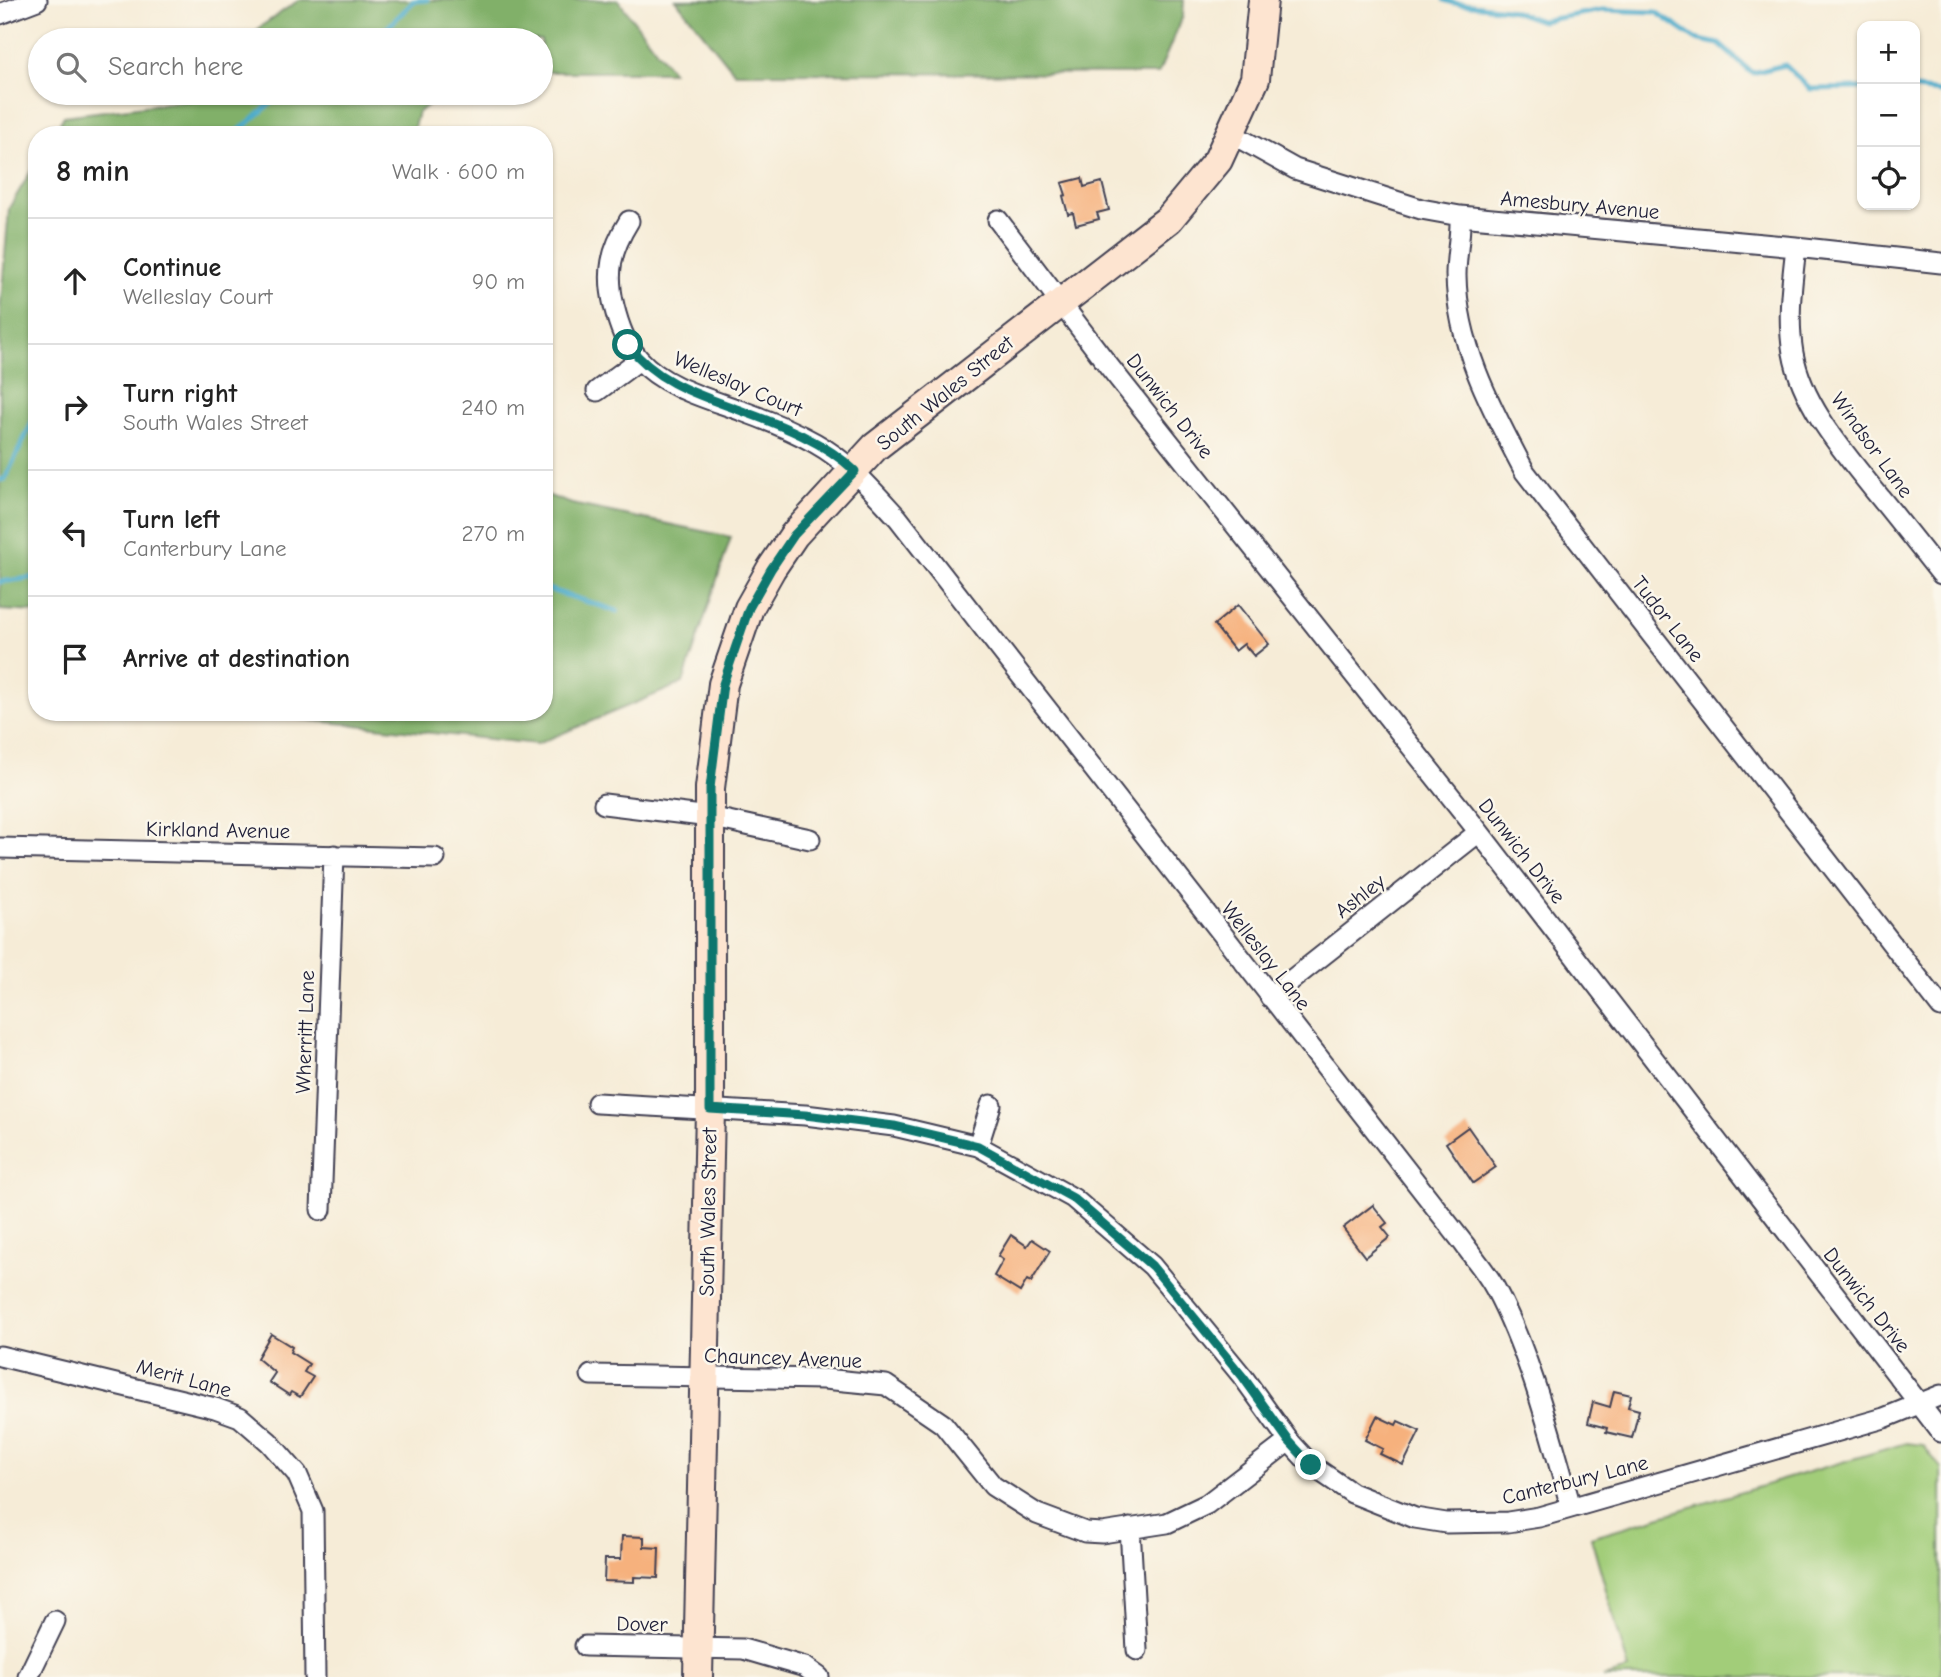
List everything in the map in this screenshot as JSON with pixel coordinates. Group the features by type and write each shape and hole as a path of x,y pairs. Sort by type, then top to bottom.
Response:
{"street":[{"path":"0,14 37,0"},
{"name":"South Wales Street","path":"698,1677 710,1109 710,788 723,684 749,608 771,569 794,535 875,447 1169,219 1218,159 1255,79 1263,0"},
{"name":"Amesbury Avenue","path":"1230,133 1295,169 1421,209 1481,220 1796,247 1941,263"},
{"name":"Tudor Lane","path":"1460,216 1456,275 1462,328 1486,398 1525,472 1941,1007"},
{"name":"Welleslay Court","path":"629,220 616,242 610,265 613,300 619,326 639,360 679,387 708,401 740,410 796,433 817,444 855,471"},
{"name":"Dunwich Drive","path":"998,220 1108,365 1479,832 1941,1432"},
{"name":"Windsor Lane","path":"1796,247 1789,314 1794,355 1800,375 1819,417 1941,574"},
{"path":"597,391 639,360"},
{"name":"Welleslay Lane","path":"855,471 906,529 1495,1287 1546,1418 1571,1507"},
{"path":"604,804 710,817 810,839"},
{"name":"Ashley","path":"1270,997 1479,832"},
{"name":"Kirkland Avenue","path":"0,848 435,858"},
{"name":"Wherritt Lane","path":"321,1210 334,855"},
{"name":"Canterbury Lane","path":"597,1103 805,1115 894,1126 978,1146 1073,1198 1152,1266 1243,1377 1289,1441 1311,1465 1352,1493 1415,1518 1446,1523 1508,1522 1571,1507 1884,1418 1941,1395"},
{"path":"978,1146 991,1105"},
{"name":"Merit Lane","path":"0,1356 215,1408 240,1417 269,1442 298,1474 313,1511 315,1677"},
{"name":"Chauncey Avenue","path":"591,1375 824,1379 887,1385 943,1424 993,1486 1037,1514 1085,1532 1102,1533 1167,1523 1207,1504 1289,1441"},
{"path":"1130,1528 1137,1650"},
{"path":"28,1677 55,1621"},
{"name":"Dover","path":"585,1646 743,1649 805,1667 819,1677"}],"green space":[{"path":"299,0 618,0 673,72 553,72 553,28 260,27"},
{"path":"676,0 1184,0 1183,16 1158,74 735,73"},
{"path":"153,105 430,105 418,112 414,126 58,126 64,116"},
{"path":"28,176 28,612 0,610 0,312 9,208"},
{"path":"553,497 572,504 731,537 683,683 537,744 318,721 553,721"},
{"path":"1906,1443 1923,1445 1941,1468 1941,1677 1603,1677 1629,1670 1591,1537"}],"building":[{"path":"1082,178 1084,187 1102,182 1109,210 1097,213 1099,219 1076,225 1073,213 1068,214 1062,183"},
{"path":"1238,605 1269,644 1254,656 1244,644 1235,651 1214,625"},
{"path":"1468,1127 1496,1167 1473,1183 1446,1143"},
{"path":"1373,1205 1387,1223 1382,1227 1390,1237 1365,1257 1343,1228"},
{"path":"1011,1235 1027,1246 1032,1239 1050,1251 1031,1282 1027,1280 1020,1292 994,1276 1003,1260 998,1256"},
{"path":"271,1334 292,1347 290,1352 309,1364 304,1372 313,1377 300,1397 291,1392 289,1395 269,1382 275,1373 257,1358"},
{"path":"1614,1391 1631,1395 1628,1407 1639,1410 1632,1438 1606,1432 1607,1428 1588,1423 1593,1402 1610,1407"},
{"path":"1377,1416 1396,1425 1398,1421 1420,1431 1403,1465 1380,1454 1383,1449 1365,1440"},
{"path":"622,1536 644,1537 644,1547 659,1548 658,1578 634,1577 634,1582 604,1581 605,1559 621,1559"}],"waterway":[{"path":"387,28 414,1 427,0"},
{"path":"1444,0 1507,9 1541,21 1602,10 1656,12 1695,39 1719,44 1752,73 1785,65 1810,89 1857,88"},
{"path":"1920,90 1941,92"},
{"path":"244,126 269,105"},
{"path":"0,480 5,479 28,431"},
{"path":"0,582 28,578"},
{"path":"553,591 617,611"}],"route":[{"path":"628,345 639,360 679,387 708,401 785,428 817,444 855,471 794,535 771,569 749,608 723,684 710,788 710,1109 805,1115 894,1126 978,1146 1073,1198 1152,1266 1243,1377 1289,1441 1311,1465"}]}
